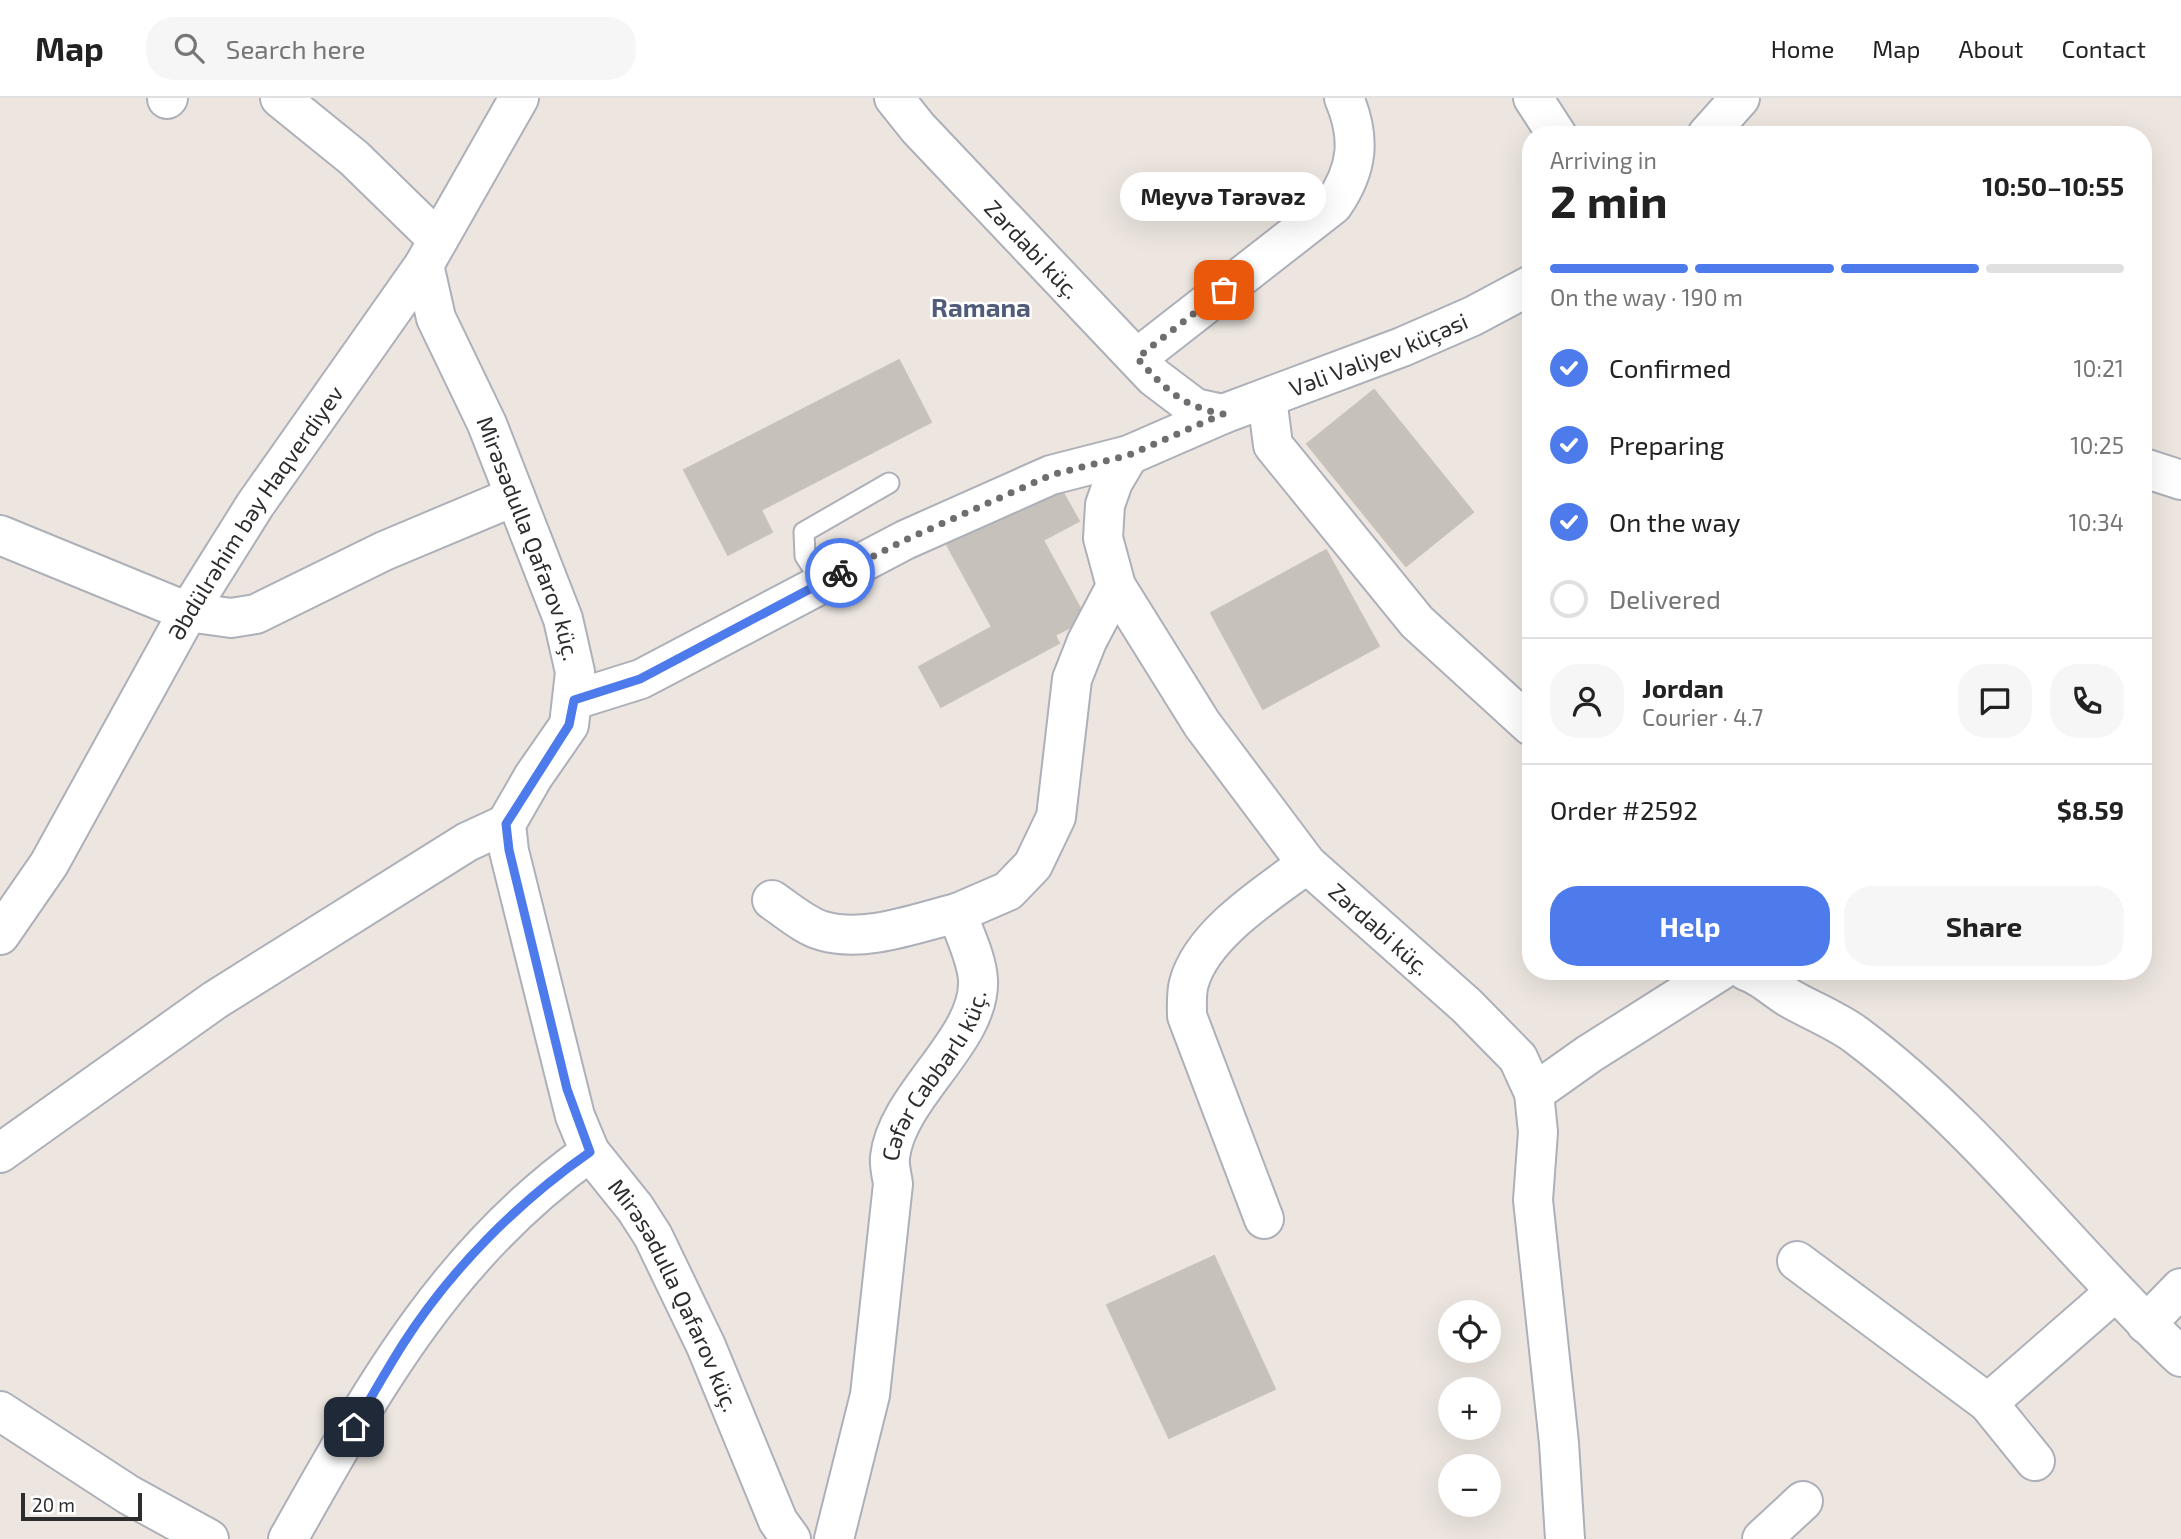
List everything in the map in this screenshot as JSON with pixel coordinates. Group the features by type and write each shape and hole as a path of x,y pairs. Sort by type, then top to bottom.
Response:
{"street":[{"path":"280,98 354,158 430,253"},
{"name":"Əbdülrəhim bəy Haqverdiyev","path":"0,935 49,864 188,612 255,505 430,253 519,98"},
{"name":"Zərdabi küç.","path":"894,98 918,128 1174,395 1195,408 1223,414"},
{"path":"1137,358 1333,205 1345,188 1355,163 1357,139 1344,98"},
{"path":"1533,98 1551,126"},
{"path":"1715,126 1740,98"},
{"name":"Mirəsədulla Qafarov küç.","path":"430,253 436,318 487,424 563,619 575,672 574,700 569,725 527,786 506,824 509,850 567,1089 590,1152 635,1208 653,1236 706,1346 773,1510 791,1539"},
{"name":"Vəli Vəliyev küçəsi","path":"1223,414 1402,347 1473,316 1522,290"},
{"path":"1266,398 1273,445 1417,622 1522,718"},
{"path":"574,700 640,679 905,540 1051,475 1129,455 1223,414"},
{"name":"Zərdabi küç.","path":"1129,455 1105,505 1102,538 1116,586 1202,724 1307,864 1467,1006 1518,1058 1534,1093 1538,1132 1533,1200 1559,1443 1565,1539"},
{"path":"2152,471 2181,480"},
{"path":"0,536 188,612 231,618 256,614 384,551 515,496"},
{"path":"772,900 823,931 871,932 957,913 1007,891 1032,865 1056,817 1072,679 1087,640 1116,586"},
{"path":"0,1153 215,1000 467,842 506,824"},
{"path":"1264,1219 1187,1016 1188,984 1199,959 1241,912 1307,864"},
{"name":"Cəfər Cabbarlı küç.","path":"834,1539 870,1395 893,1184 890,1159 895,1139 911,1106 960,1035 975,1002 979,979 957,913"},
{"path":"1534,1093 1589,1054 1706,980"},
{"path":"1765,980 1786,997 1854,1034 1950,1114 2115,1292 2181,1357"},
{"path":"288,1539 404,1343 436,1297 467,1262 551,1179 590,1152"},
{"path":"1797,1261 1989,1403 2035,1461"},
{"path":"2146,1324 2181,1288"},
{"path":"1989,1403 2115,1292"},
{"path":"0,1411 129,1495 209,1539"},
{"path":"1762,1539 1803,1501"}],"lane":[{"path":"822,582 805,556 804,533 889,483"}],"building":[{"path":"899,360 931,422 761,510 772,532 728,555 684,470"},
{"path":"1374,390 1473,512 1406,566 1307,444"},
{"path":"1058,484 1079,521 1043,540 1086,619 1055,635 1059,643 941,707 919,667 992,627 947,545"},
{"path":"1326,550 1379,646 1263,709 1211,613"},
{"path":"1214,1256 1275,1389 1169,1438 1107,1305"}],"way so far":[{"path":"840,573 905,540 1051,475 1129,455 1223,414 1195,408 1174,395 1137,358 1224,290"}],"place":[{"name":"Meyvə Tərəvəz","path":"1224,290"}],"district":[{"name":"Ramana","path":"981,306"}],"route":[{"path":"354,1427 404,1343 436,1297 467,1262 551,1179 590,1152 567,1089 509,850 506,824 533,777 569,725 574,700 640,679 840,573"}]}
